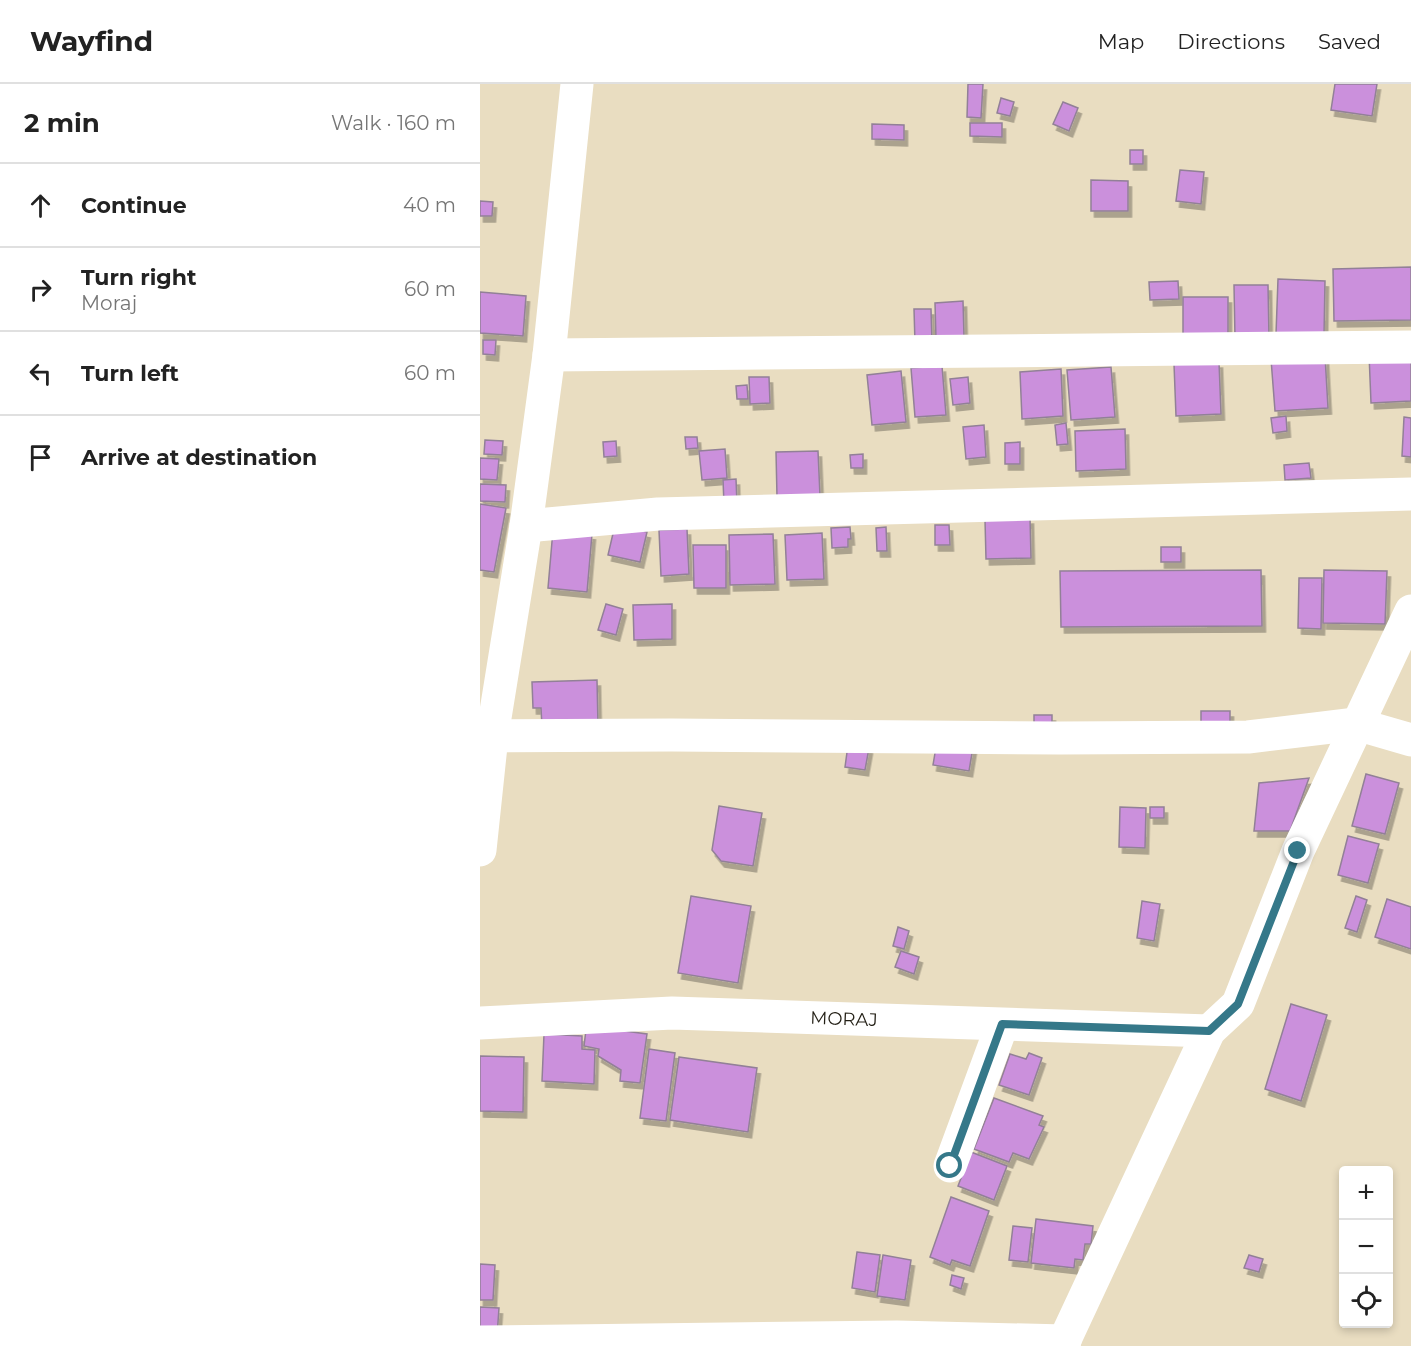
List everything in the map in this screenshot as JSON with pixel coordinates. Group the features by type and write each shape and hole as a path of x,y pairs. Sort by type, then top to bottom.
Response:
{"street":[{"path":"480,850 486,736 526,526 549,355 577,84"},
{"path":"549,355 1411,347"},
{"path":"526,526 658,514 1411,494"},
{"path":"480,1342 897,1337 1063,1343 1209,1031 1238,1004 1298,851 1411,611"},
{"path":"486,736 1248,737 1356,724 1411,740"},
{"name":"MORAJ","path":"480,1023 672,1013 1209,1031"},
{"path":"950,1166 1002,1024"}],"building":[{"path":"968,84 983,84 981,118 967,117"},
{"path":"1335,84 1377,84 1372,116 1331,110"},
{"path":"1001,98 1014,102 1010,116 997,113"},
{"path":"1063,102 1078,108 1069,131 1053,124"},
{"path":"970,123 1002,123 1002,137 970,136"},
{"path":"872,124 904,125 904,140 872,139"},
{"path":"1130,150 1143,150 1143,164 1130,164"},
{"path":"1180,170 1204,172 1201,204 1176,201"},
{"path":"1091,180 1128,181 1128,211 1091,211"},
{"path":"480,201 493,202 492,216 480,216"},
{"path":"1411,267 1411,320 1334,321 1333,269"},
{"path":"1278,279 1325,281 1324,335 1276,334"},
{"path":"1178,281 1179,299 1150,300 1149,282"},
{"path":"1234,285 1268,285 1269,338 1235,338"},
{"path":"480,292 526,296 523,336 480,333"},
{"path":"1183,297 1228,297 1228,338 1183,338"},
{"path":"963,301 964,337 936,339 935,303"},
{"path":"914,309 931,309 932,343 915,343"},
{"path":"483,340 496,340 495,355 483,354"},
{"path":"1411,353 1411,401 1371,403 1369,354"},
{"path":"1325,356 1328,408 1275,411 1271,359"},
{"path":"1219,362 1221,414 1176,416 1174,364"},
{"path":"942,366 946,415 915,417 911,368"},
{"path":"1111,367 1115,417 1071,420 1067,370"},
{"path":"1061,369 1063,416 1022,419 1020,372"},
{"path":"901,371 906,422 872,425 867,375"},
{"path":"749,377 769,377 770,403 750,404"},
{"path":"968,377 970,403 953,405 950,379"},
{"path":"747,385 748,399 737,399 736,386"},
{"path":"1286,416 1287,431 1273,433 1271,418"},
{"path":"1404,417 1411,418 1411,457 1402,456"},
{"path":"1066,423 1068,444 1057,445 1055,425"},
{"path":"984,425 986,457 966,459 963,427"},
{"path":"1125,429 1126,469 1076,471 1075,431"},
{"path":"685,437 697,437 698,448 686,449"},
{"path":"485,440 503,441 502,455 484,454"},
{"path":"616,441 617,456 604,457 603,442"},
{"path":"1020,442 1020,464 1005,464 1005,443"},
{"path":"725,449 727,478 702,480 699,451"},
{"path":"818,451 820,496 777,497 776,452"},
{"path":"863,454 863,468 851,468 850,455"},
{"path":"480,458 499,459 497,480 480,479"},
{"path":"1309,463 1311,478 1285,480 1284,465"},
{"path":"736,479 737,504 724,504 723,480"},
{"path":"480,484 506,485 505,502 480,501"},
{"path":"480,504 506,508 494,572 480,570"},
{"path":"1030,518 1031,558 986,559 985,520"},
{"path":"615,525 647,532 640,562 608,555"},
{"path":"935,525 949,525 950,545 935,545"},
{"path":"850,527 851,539 848,539 848,547 832,548 831,528"},
{"path":"886,527 887,551 877,551 876,528"},
{"path":"687,529 689,574 661,576 659,530"},
{"path":"553,530 592,534 587,592 548,588"},
{"path":"822,533 824,579 787,580 785,535"},
{"path":"773,534 775,584 730,585 729,535"},
{"path":"693,545 726,545 726,588 694,588"},
{"path":"1161,547 1181,547 1181,562 1161,562"},
{"path":"1261,570 1262,626 1061,627 1060,571"},
{"path":"1324,570 1387,571 1385,624 1323,623"},
{"path":"1299,578 1322,578 1321,629 1298,628"},
{"path":"606,604 623,609 616,635 598,630"},
{"path":"672,604 672,639 634,640 633,605"},
{"path":"597,680 598,726 542,727 541,708 533,708 532,682"},
{"path":"1201,711 1230,711 1230,725 1201,725"},
{"path":"1034,715 1052,715 1052,729 1034,729"},
{"path":"937,741 973,747 969,771 933,765"},
{"path":"848,745 869,748 865,770 845,767"},
{"path":"1366,774 1399,783 1385,834 1352,826"},
{"path":"1309,778 1290,831 1254,831 1259,783"},
{"path":"719,806 762,813 753,866 721,861 712,850"},
{"path":"1120,807 1146,808 1145,848 1119,847"},
{"path":"1150,807 1164,807 1164,818 1150,818"},
{"path":"1348,836 1379,844 1368,883 1338,875"},
{"path":"691,896 751,906 738,983 678,973"},
{"path":"1356,896 1367,900 1357,932 1345,928"},
{"path":"1387,899 1411,907 1411,949 1375,937"},
{"path":"1142,901 1160,904 1154,941 1137,938"},
{"path":"898,927 909,931 904,949 893,946"},
{"path":"901,951 919,957 914,974 895,967"},
{"path":"1291,1004 1327,1015 1301,1101 1265,1089"},
{"path":"602,1028 647,1034 640,1083 620,1081 621,1070 598,1056 599,1049 584,1046 586,1030"},
{"path":"544,1034 582,1036 582,1049 595,1050 594,1084 542,1081"},
{"path":"649,1049 675,1053 666,1121 640,1118"},
{"path":"1029,1053 1042,1058 1029,1095 999,1085 1010,1054 1026,1059"},
{"path":"480,1056 524,1057 523,1112 480,1111"},
{"path":"679,1057 757,1068 748,1132 670,1120"},
{"path":"994,1098 1043,1116 1039,1125 1044,1127 1029,1159 1013,1153 1009,1162 974,1149"},
{"path":"971,1152 1007,1166 994,1200 958,1186"},
{"path":"951,1197 989,1211 970,1266 952,1260 950,1265 930,1257"},
{"path":"1036,1219 1093,1226 1091,1244 1085,1244 1083,1260 1075,1259 1074,1268 1031,1263"},
{"path":"1013,1226 1032,1228 1028,1262 1009,1260"},
{"path":"857,1252 880,1255 875,1292 852,1288"},
{"path":"883,1255 911,1260 905,1300 877,1296"},
{"path":"1249,1255 1263,1259 1259,1272 1244,1268"},
{"path":"480,1264 495,1265 493,1300 480,1300"},
{"path":"952,1275 964,1278 961,1289 950,1285"},
{"path":"480,1307 499,1308 497,1336 480,1335"}],"route":[{"path":"950,1166 1002,1024 1209,1031 1238,1004 1298,851"}]}
